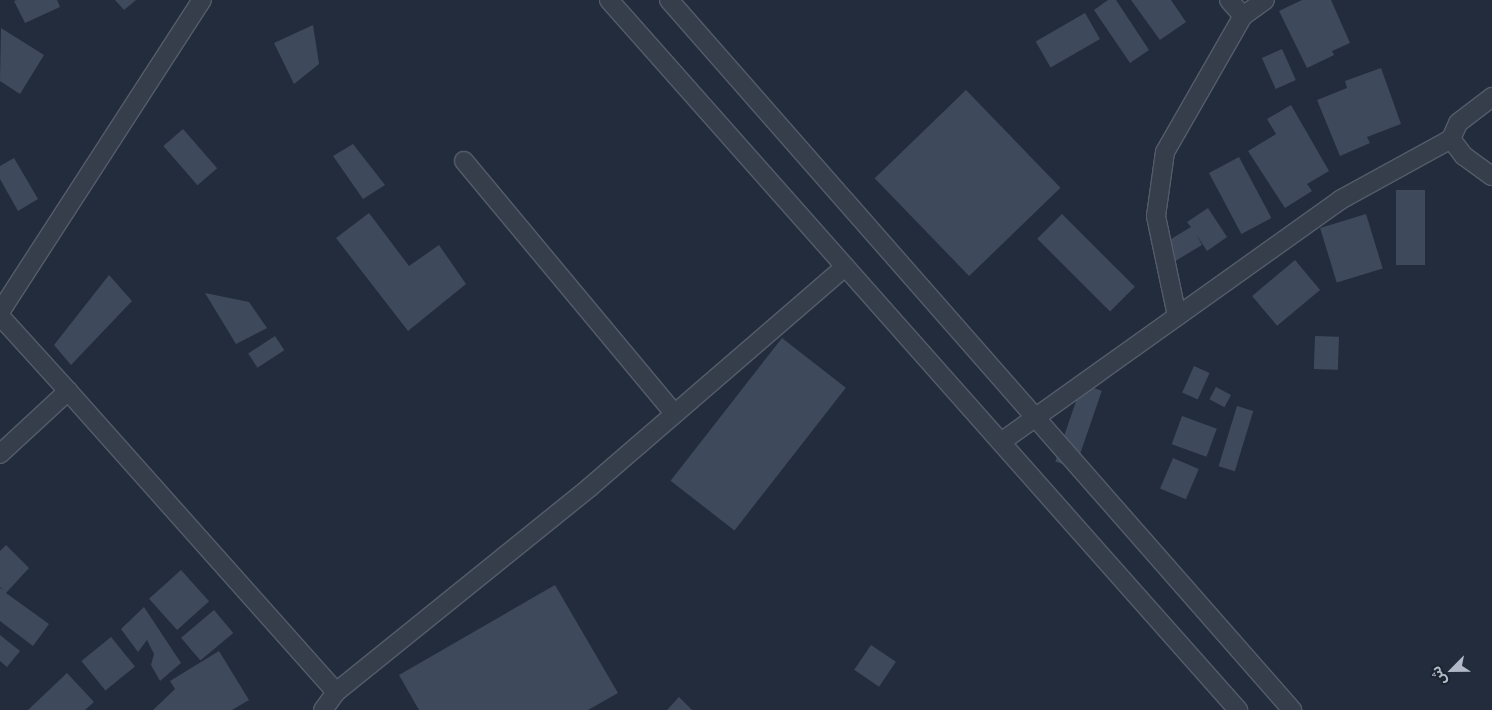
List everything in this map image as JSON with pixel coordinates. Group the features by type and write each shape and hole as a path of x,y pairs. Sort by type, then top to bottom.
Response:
{"street":[{"path":"202,0 0,314 336,692"},
{"path":"609,0 1238,710"},
{"path":"669,0 1292,710"},
{"path":"1229,0 1243,16"},
{"path":"1177,316 1156,216 1165,152 1243,16 1265,0"},
{"path":"1001,442 1340,200 1450,139 1458,123 1492,97"},
{"path":"1450,139 1464,156 1492,176"},
{"path":"464,161 674,414"},
{"path":"323,710 336,692 590,487 845,267"},
{"path":"0,454 68,390"}],"building":[{"path":"57,0 60,7 25,23 14,1"},
{"path":"115,0 136,0 124,10"},
{"path":"1108,0 1116,0 1149,50 1130,63 1094,10"},
{"path":"1131,0 1171,0 1186,22 1160,40"},
{"path":"1302,0 1331,0 1350,43 1332,51 1334,55 1307,68 1279,11"},
{"path":"1085,13 1100,39 1051,67 1036,42"},
{"path":"313,25 319,64 294,84 274,43"},
{"path":"1,28 44,55 20,94 0,81"},
{"path":"1282,49 1296,80 1276,89 1262,58"},
{"path":"1381,68 1401,124 1367,137 1370,143 1340,156 1317,100 1347,88 1345,81"},
{"path":"966,90 1060,188 969,276 875,178"},
{"path":"1291,105 1329,171 1307,184 1312,191 1285,208 1248,151 1276,134 1267,119"},
{"path":"183,129 217,168 197,185 163,146"},
{"path":"353,144 385,185 363,199 333,156"},
{"path":"1239,157 1271,218 1241,234 1209,173"},
{"path":"14,158 38,199 18,211 0,179 0,166"},
{"path":"1396,190 1425,190 1425,265 1396,265"},
{"path":"1208,208 1227,237 1207,251 1196,234 1202,245 1172,263 1161,245 1191,227 1187,222"},
{"path":"369,213 409,266 439,245 466,284 408,331 336,238"},
{"path":"1062,214 1135,287 1110,312 1037,239"},
{"path":"1366,214 1383,269 1337,283 1320,228"},
{"path":"1295,260 1320,290 1277,326 1252,296"},
{"path":"109,275 132,301 71,365 54,345"},
{"path":"205,293 249,302 267,328 236,344"},
{"path":"275,336 284,350 257,368 248,353"},
{"path":"1315,336 1339,337 1338,370 1314,369"},
{"path":"782,338 846,388 734,530 671,481"},
{"path":"1194,366 1210,373 1198,399 1182,392"},
{"path":"1082,384 1102,391 1075,468 1055,462"},
{"path":"1216,387 1231,395 1224,407 1209,399"},
{"path":"1237,406 1253,411 1235,471 1219,466"},
{"path":"1182,416 1217,429 1207,457 1172,444"},
{"path":"1173,458 1199,469 1186,499 1160,488"},
{"path":"6,545 29,568 6,593 49,624 33,646 0,621 0,588 4,590 0,587 0,551"},
{"path":"181,570 209,601 177,630 149,599"},
{"path":"555,585 618,693 588,710 419,710 399,675"},
{"path":"144,607 181,663 160,681 151,665 154,654 147,640 138,652 121,629"},
{"path":"214,610 233,633 200,661 181,638"},
{"path":"0,635 20,651 7,667 0,661"},
{"path":"111,637 135,667 105,690 81,661"},
{"path":"871,645 896,662 879,687 854,670"},
{"path":"219,651 249,700 232,710 153,710 175,689 177,692 170,681"},
{"path":"67,673 94,702 85,710 28,710"},
{"path":"679,697 692,710 667,710"}]}
